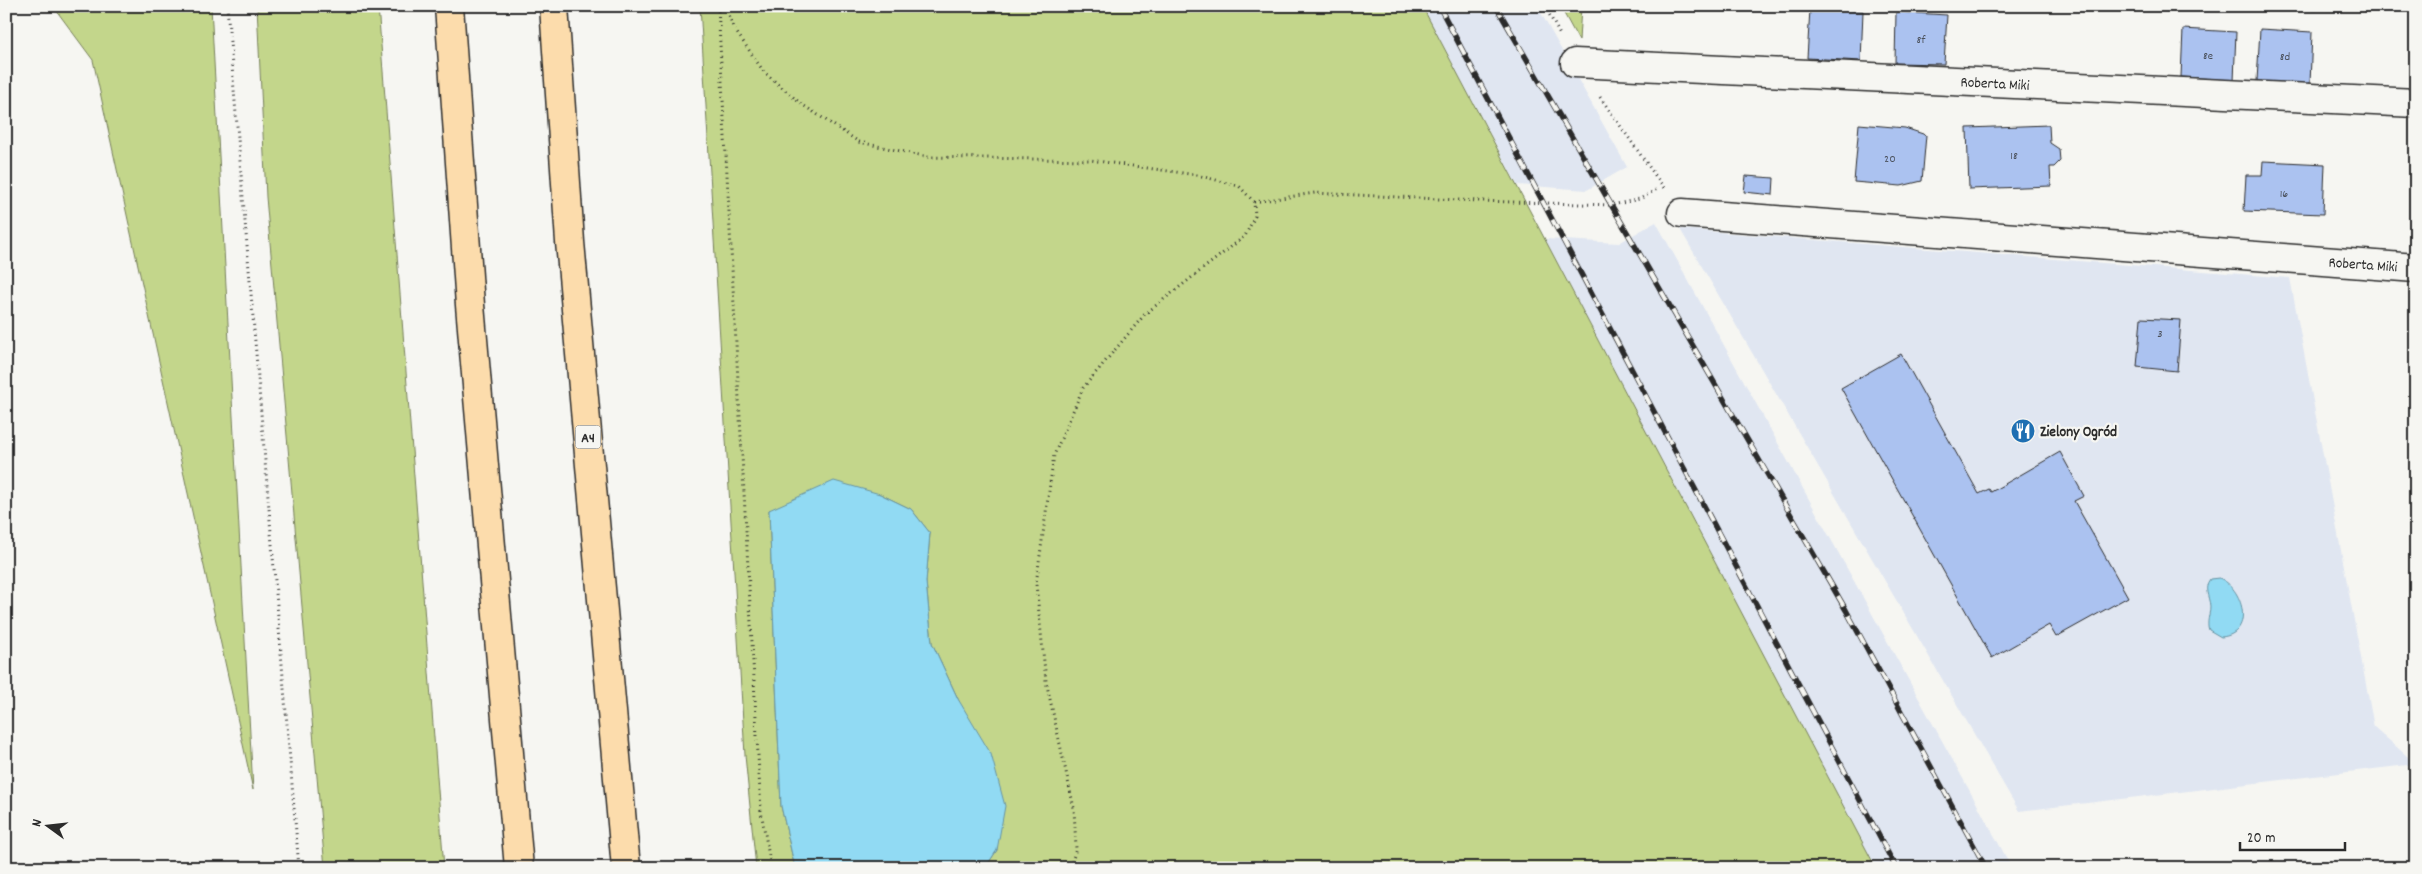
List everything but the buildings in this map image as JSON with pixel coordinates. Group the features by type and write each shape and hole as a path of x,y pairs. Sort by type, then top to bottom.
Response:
{"highway":[{"path":"449,6 470,305 520,868"},
{"name":"A4","path":"554,6 570,242 626,868"}],"street":[{"name":"Roberta Miki","path":"1575,63 2416,103"},
{"name":"Roberta Miki","path":"1682,213 2416,268"}],"path":[{"path":"227,6 299,868"},
{"path":"718,6 761,811 771,868"},
{"path":"726,6 733,27 764,72 800,103 859,142 928,157 1090,160 1197,175 1238,186 1254,202 1255,216 1245,236 1144,314 1083,388 1054,455 1036,584 1046,681 1074,808 1076,849 1070,868"},
{"path":"1545,6 1575,63 1682,213"},
{"path":"1254,202 1315,192 1480,201 1612,205 1640,199 1663,186"}],"shaded area":[{"path":"1422,6 1537,6 1627,167 1587,190 1517,185"},
{"path":"1656,222 2012,868 1876,868 1545,239 1619,243"},
{"path":"1680,229 2290,278 2374,727 2416,764 2019,811"}],"green space":[{"path":"53,6 211,6 253,790 93,60"},
{"path":"257,6 378,6 444,868 325,868 266,197"},
{"path":"700,6 1422,6 1876,868 985,868 997,850 958,699 932,643 926,582 930,533 911,509 880,494 769,510 781,806 795,868 756,868 745,755"},
{"path":"1560,6 1581,6 1579,41"}],"water":[{"path":"834,481 880,494 911,509 930,533 926,582 932,643 958,699 991,754 1005,806 997,850 985,868 795,868 781,806 769,510"},
{"path":"2219,578 2234,591 2242,610 2239,628 2232,634 2221,637 2209,630 2208,627 2210,606 2207,586 2210,579"}],"railway":[{"path":"1439,6 1896,868"},
{"path":"1496,6 1846,610 1986,868"}],"place":[{"name":"Zielony Ogród","path":"2023,431"}]}
